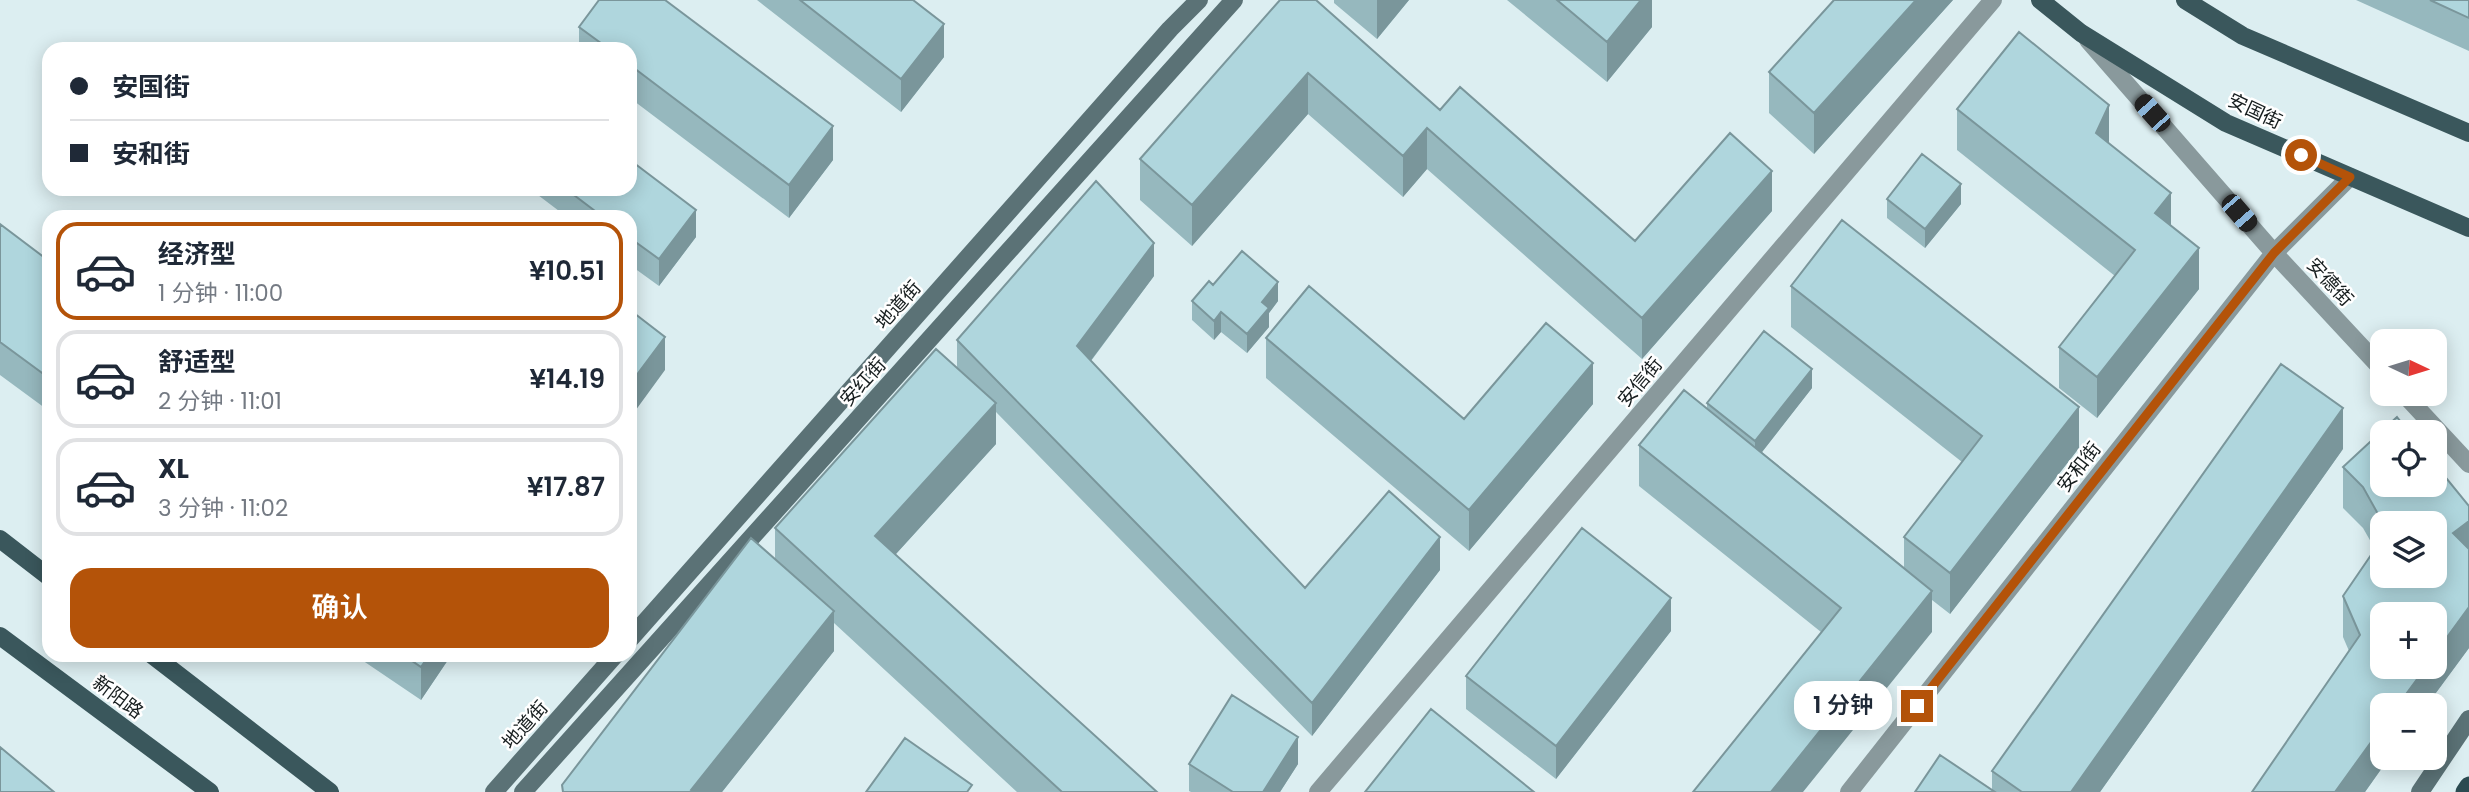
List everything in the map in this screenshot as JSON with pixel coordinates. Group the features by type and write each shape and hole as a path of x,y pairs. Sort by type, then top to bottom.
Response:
{"highway":[{"path":"2465,792 2469,786"}],"main road":[{"name":"地道街","path":"637,631 1170,29 1199,0"},
{"name":"安红街","path":"523,792 1234,0"},
{"name":"安国街","path":"2040,0 2081,33 2226,123 2469,228"},
{"path":"2185,0 2243,36 2469,133"},
{"path":"0,540 42,572"},
{"name":"新阳路","path":"0,636 210,792"},
{"path":"161,662 330,792"},
{"name":"地道街","path":"494,792 609,662"},
{"path":"2420,792 2469,719"},
{"path":"304,771 342,792"}],"street":[{"name":"安信街","path":"1318,792 1993,0"},
{"name":"安德街","path":"2081,33 2274,253 2370,356"},
{"name":"安和街","path":"1849,792 2274,253 2350,177"},
{"path":"2415,406 2469,464"}],"building":[{"path":"599,0 665,0 833,126 789,185 637,70 637,42 599,42 579,27"},
{"path":"800,0 913,0 944,24 901,79"},
{"path":"1280,0 1316,0 1440,110 1460,87 1635,241 1730,133 1772,171 1642,318 1427,128 1403,156 1308,73 1192,205 1140,159"},
{"path":"1557,0 1641,0 1607,42"},
{"path":"1834,0 1916,0 1814,113 1769,72"},
{"path":"2430,0 2469,0 2469,18"},
{"path":"2019,32 2109,105 2096,133 2171,193 2155,213 2199,248 2097,377 2059,347 2135,250 1957,109"},
{"path":"1922,154 1961,184 1925,229 1887,199"},
{"path":"637,165 696,210 659,259 637,243 637,210 594,210 575,196 637,196"},
{"path":"1096,181 1154,243 1077,346 1305,588 1389,491 1440,537 1312,703 957,340"},
{"path":"1842,220 2079,407 1950,573 1904,537 1982,436 1791,286"},
{"path":"0,224 42,256 42,373 0,342"},
{"path":"1242,251 1278,282 1262,302 1269,308 1247,334 1221,312 1214,321 1192,301 1209,281 1213,285"},
{"path":"1309,286 1464,419 1546,323 1593,363 1469,510 1266,338"},
{"path":"637,315 665,337 637,375"},
{"path":"1764,331 1812,369 1755,441 1707,403"},
{"path":"936,349 996,403 875,536 1157,792 1062,792 775,528"},
{"path":"2281,364 2343,408 2071,792 2022,792 1992,771"},
{"path":"1684,390 1932,591 1771,792 1693,792 1841,608 1639,445"},
{"path":"2370,442 2370,497 2447,497 2447,479 2469,506 2469,521 2453,533 2469,549 2469,607 2447,637 2447,602 2370,602 2370,679 2417,679 2407,693 2370,693 2370,744 2335,792 2252,792 2360,635 2343,596 2370,557 2370,588 2447,588 2447,511 2376,511 2363,487 2343,467"},
{"path":"1582,528 1671,598 1556,746 1466,676"},
{"path":"751,538 834,611 691,790 694,792 563,792 562,785"},
{"path":"1232,695 1298,737 1263,792 1233,792 1189,764"},
{"path":"1431,709 1534,792 1365,792"},
{"path":"905,738 972,785 967,792 866,792"},
{"path":"0,747 54,792 0,792"},
{"path":"1940,755 1995,792 1915,792"}],"route":[{"path":"1917,706 2274,253 2350,177 2301,155"}]}
